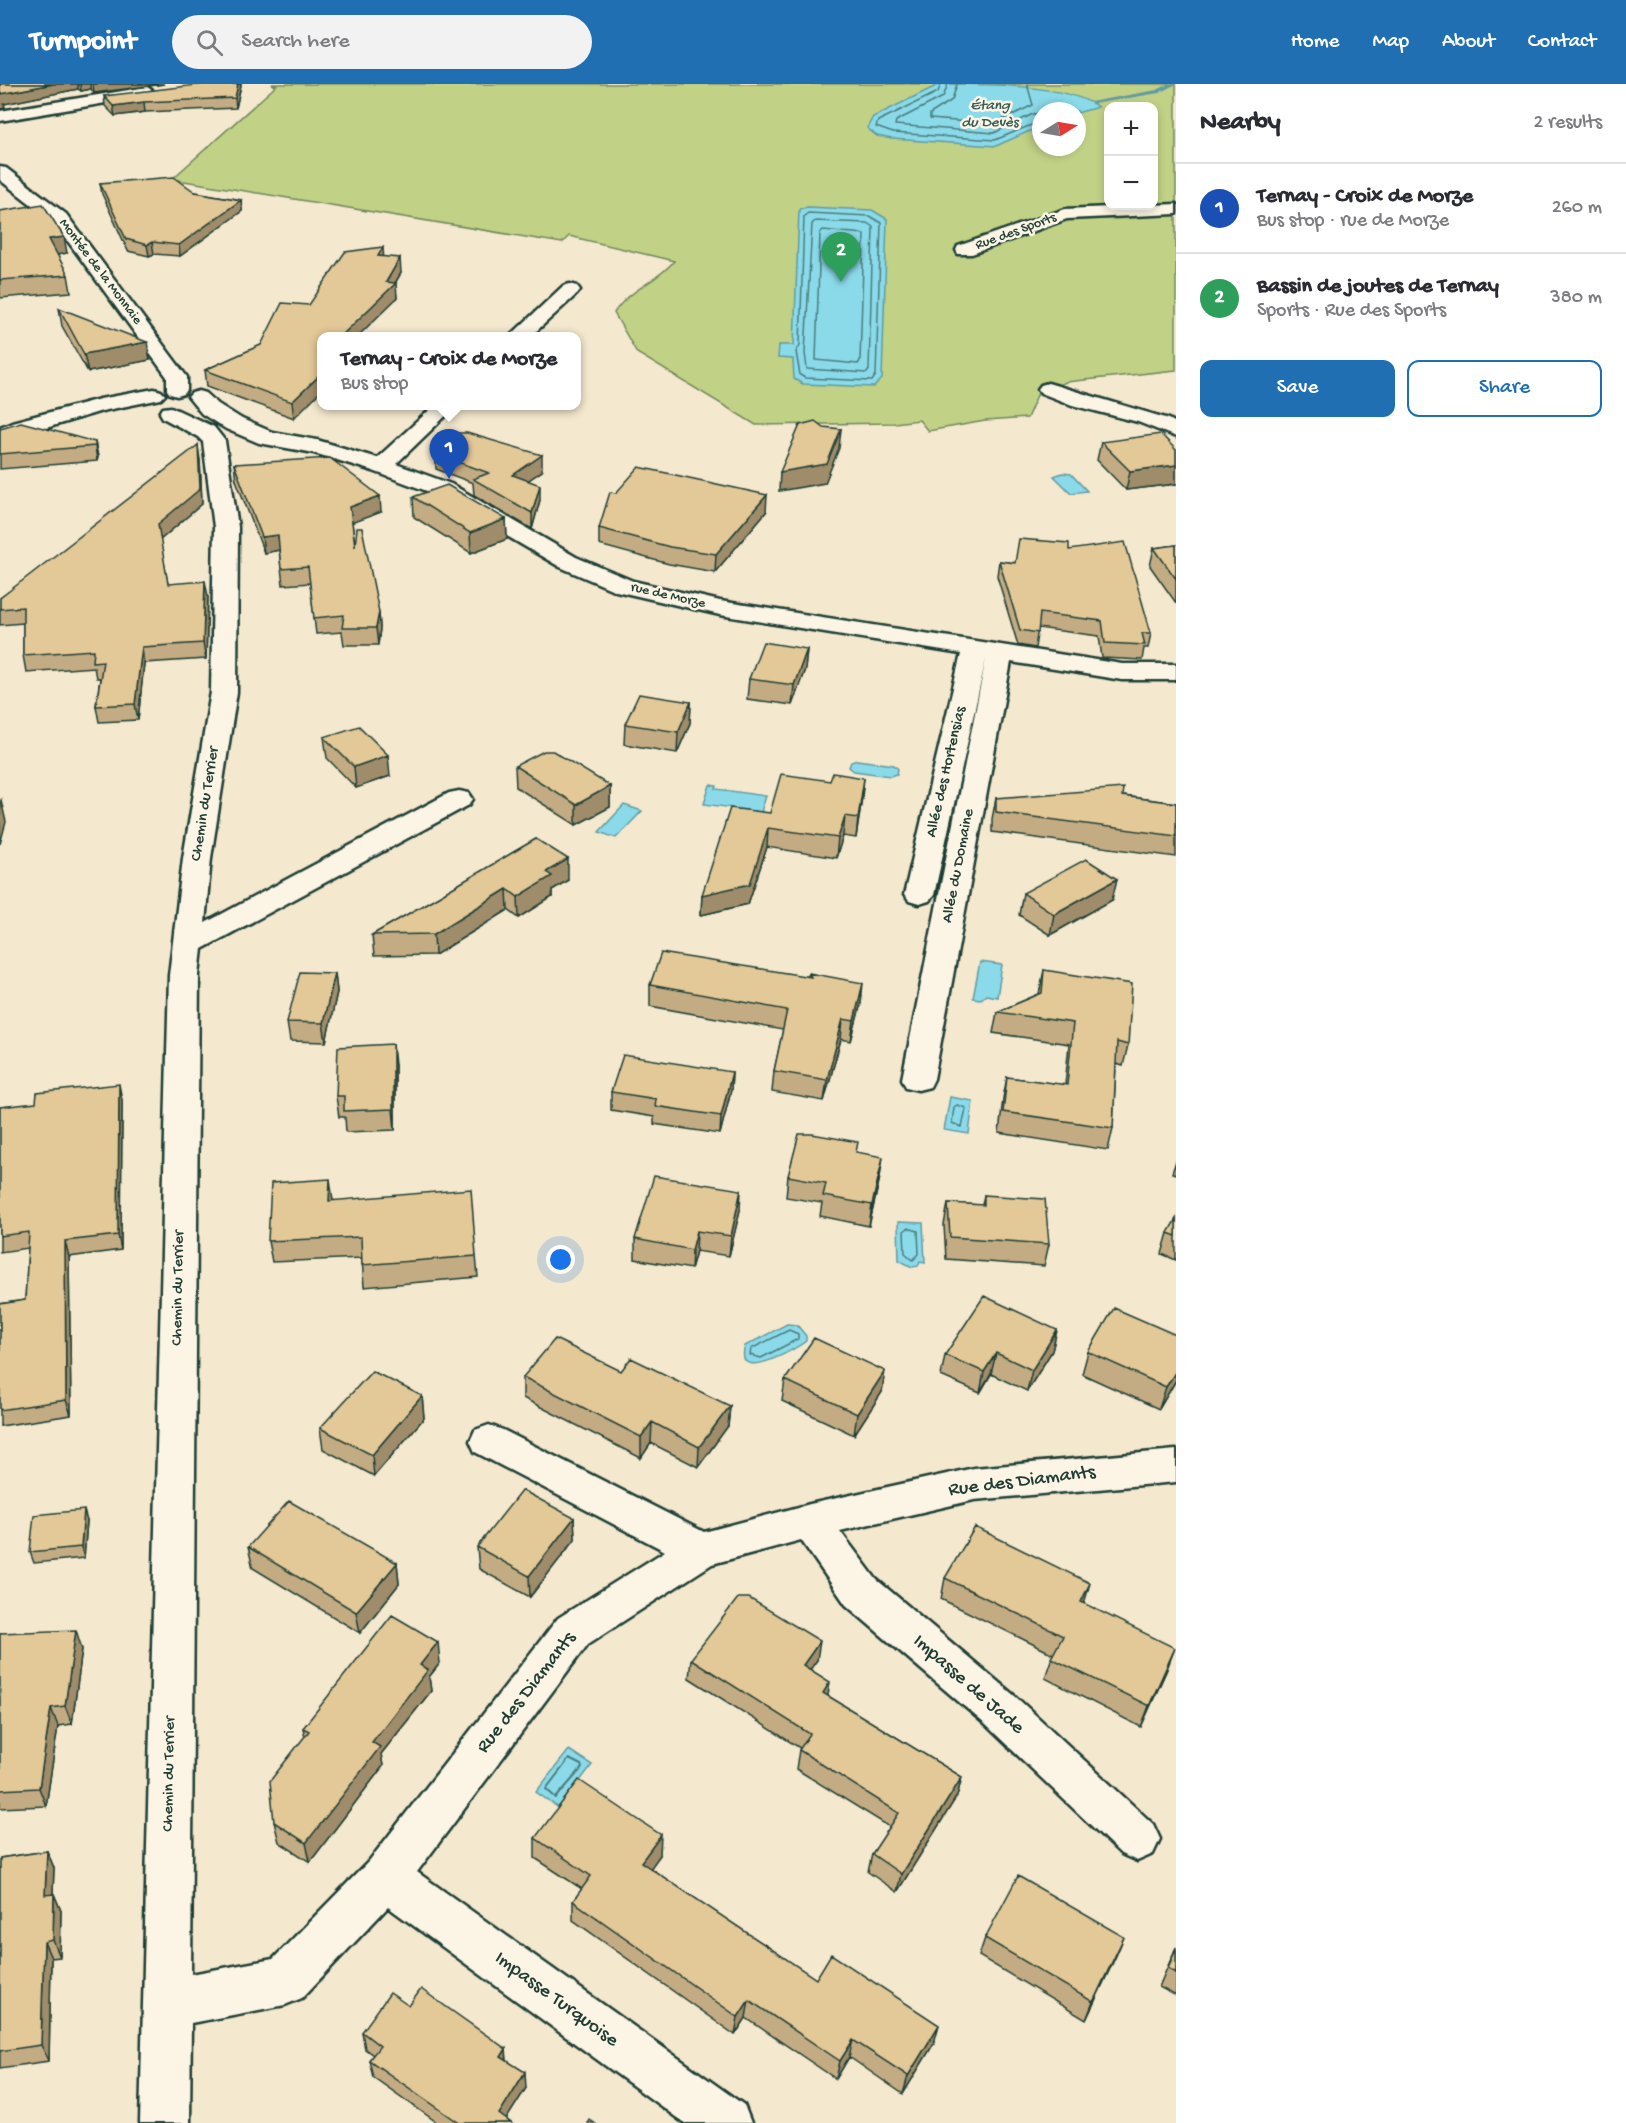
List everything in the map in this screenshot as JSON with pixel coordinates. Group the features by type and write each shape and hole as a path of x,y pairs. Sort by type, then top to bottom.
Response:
{"street":[{"path":"0,116 158,91"},
{"name":"Montée de la Monnaie","path":"0,172 60,218 177,377 177,390"},
{"name":"Rue des Sports","path":"965,250 1065,214 1176,209"},
{"path":"524,332 570,290"},
{"path":"1048,389 1070,399 1158,421 1176,430"},
{"path":"159,406 177,390 191,392 210,409 233,439"},
{"path":"0,435 20,427 70,415 159,406 193,408 197,405 199,397"},
{"name":"Chemin du Terrier","path":"159,406 194,424 214,441 233,439 226,527 224,692 197,858 184,975 165,2123"},
{"path":"381,466 441,410"},
{"name":"rue de Morze","path":"233,439 267,438 317,447 381,466 443,489 568,561 625,586 720,608 1122,672 1176,672"},
{"name":"Allée des Hortensias","path":"919,895 988,651"},
{"name":"Allée du Domaine","path":"918,1079 988,651"},
{"path":"188,944 459,799"},
{"path":"489,1441 701,1550"},
{"name":"Rue des Diamants","path":"167,2003 285,1981 385,1877 573,1631 701,1550 810,1521 974,1484 1176,1466"},
{"name":"Impasse de Jade","path":"810,1521 861,1593 1001,1711 1137,1839"},
{"name":"Impasse Turquoise","path":"385,1877 726,2123"}],"green space":[{"path":"272,84 1176,84 1176,370 1066,382 1038,393 1027,418 985,421 928,431 919,420 894,423 756,425 637,353 614,313 627,298 667,269 674,261 569,236 562,243 172,179 276,86"}],"water":[{"name":"Étang du Devès","path":"940,84 1000,85 1045,90 1084,99 1098,107 1086,110 1086,102 1032,102 1032,130 996,146 877,136 867,128 873,117"},
{"path":"807,207 872,210 887,219 882,379 874,387 803,384 794,379 793,359 778,358 779,345 794,345 799,209"},
{"path":"1062,473 1071,474 1087,491 1071,493 1054,476"},
{"path":"857,760 894,765 898,769 897,774 891,776 854,771 849,767 851,762"},
{"path":"710,785 717,786 716,789 766,796 761,812 704,804"},
{"path":"624,805 642,811 616,838 599,832"},
{"path":"980,962 1002,965 997,997 986,995 981,999 973,998"},
{"path":"950,1097 973,1101 969,1134 944,1130"},
{"path":"898,1222 923,1223 925,1262 920,1261 918,1266 912,1267 899,1260"},
{"path":"787,1324 797,1325 806,1336 806,1341 791,1351 767,1361 756,1364 748,1363 744,1357 745,1346"},
{"path":"569,1750 592,1765 559,1808 536,1792"}],"building":[{"path":"0,84 53,84 0,94"},
{"path":"205,84 238,84 235,98 144,102 113,106 104,96"},
{"path":"174,177 195,192 241,200 179,245 152,242 147,245 126,239 100,183"},
{"path":"43,204 64,237 49,239 68,275 0,280 0,211"},
{"path":"383,247 378,256 400,258 386,282 396,283 345,332 317,332 317,378 292,402 205,370 261,345 282,303 309,305 345,252"},
{"path":"59,308 147,342 84,354"},
{"path":"815,421 823,427 841,429 827,464 780,472 800,425"},
{"path":"21,422 95,442 95,446 0,454 0,428"},
{"path":"459,433 467,433 542,455 513,475 540,485 532,513 473,479 489,473 436,454"},
{"path":"1161,434 1176,450 1176,465 1130,471 1101,442"},
{"path":"198,445 200,489 158,524 168,584 205,581 203,643 142,647 135,704 96,706 103,661 93,662 94,650 23,655 23,607 0,609 0,598"},
{"path":"330,458 380,496 350,507 355,546 357,528 362,528 379,612 376,628 342,628 344,615 314,618 308,567 281,569 278,535 262,537 234,464"},
{"path":"639,467 767,495 716,554 670,547 599,528 610,492 616,493"},
{"path":"447,485 506,519 470,533 413,497"},
{"path":"1019,539 1069,543 1069,550 1125,542 1151,633 1142,633 1145,645 1105,643 1102,621 1040,613 1038,633 1020,630 999,561 1015,563"},
{"path":"1176,545 1176,579 1154,548"},
{"path":"763,642 807,649 794,685 749,679"},
{"path":"639,694 691,702 678,732 625,724"},
{"path":"359,726 388,755 354,767 324,737"},
{"path":"544,751 553,751 610,786 576,805 515,766"},
{"path":"833,773 864,778 858,818 845,816 838,838 768,828 750,884 702,895 730,808 770,813 781,774 830,781"},
{"path":"1123,788 1122,796 1176,803 1176,836 996,812 996,798"},
{"path":"536,839 568,859 546,872 552,876 518,897 507,889 434,934 372,935"},
{"path":"1086,859 1117,879 1054,914 1023,893"},
{"path":"661,953 811,977 809,973 863,983 854,1021 843,1019 827,1080 774,1071 787,1010 650,985"},
{"path":"1044,970 1132,984 1128,1045 1117,1042 1113,1128 1003,1112 1007,1077 1067,1085 1073,1023 997,1012 1042,993"},
{"path":"300,972 335,973 323,1023 287,1022"},
{"path":"393,1044 393,1109 344,1111 344,1096 336,1096 338,1047"},
{"path":"623,1055 732,1072 721,1116 655,1106 656,1099 611,1092"},
{"path":"119,1084 118,1235 65,1241 66,1400 0,1410 0,1304 25,1300 29,1232 0,1236 0,1107 36,1103 37,1093"},
{"path":"799,1134 858,1142 856,1152 883,1157 872,1205 823,1196 826,1183 788,1176"},
{"path":"654,1176 741,1190 731,1236 697,1231 692,1250 635,1239"},
{"path":"330,1179 329,1201 471,1189 476,1256 362,1265 361,1237 268,1241 271,1183"},
{"path":"984,1195 1045,1199 1049,1244 950,1237 948,1203 984,1205"},
{"path":"1176,1219 1176,1236 1168,1233"},
{"path":"984,1296 1057,1330 1032,1370 996,1353 984,1372 945,1355"},
{"path":"1114,1308 1176,1335 1176,1371 1166,1387 1088,1352"},
{"path":"814,1338 885,1371 857,1414 785,1380"},
{"path":"555,1339 621,1371 631,1358 730,1406 699,1447 652,1422 641,1437 523,1377"},
{"path":"372,1371 422,1396 372,1455 320,1428"},
{"path":"522,1490 574,1518 529,1576 477,1547"},
{"path":"289,1501 397,1563 356,1612 248,1547"},
{"path":"84,1510 81,1547 30,1552 34,1515"},
{"path":"975,1527 1090,1583 1081,1602 1175,1648 1149,1706 1051,1658 1063,1636 945,1578"},
{"path":"738,1598 749,1598 820,1641 803,1665 830,1682 823,1693 962,1777 901,1874 872,1854 899,1813 799,1750 810,1734 691,1659"},
{"path":"392,1615 438,1642 420,1665 428,1670 372,1742 380,1747 306,1843 274,1822 270,1781 309,1731 303,1728"},
{"path":"76,1630 65,1706 51,1708 39,1788 0,1790 0,1633"},
{"path":"579,1780 661,1835 641,1862 816,1979 831,1954 939,2025 908,2076 853,2040 840,2061 749,2000 738,2017 573,1901 591,1876 535,1838"},
{"path":"47,1851 45,1895 54,1894 53,1940 44,1942 41,2045 0,2051 0,1858"},
{"path":"1018,1876 1124,1937 1093,2002 985,1938"},
{"path":"1176,1949 1176,1973 1168,1968"},
{"path":"421,1989 506,2049 501,2057 525,2072 499,2114 511,2123 457,2123 369,2060 380,2046 362,2032 390,1993 409,2006"}],"waterway":[{"path":"1093,102 1159,91 1173,84"}],"place":[{"name":"Bassin de joutes de Ternay","path":"841,282"},
{"name":"Ternay - Croix de Morze","path":"449,479"}]}
